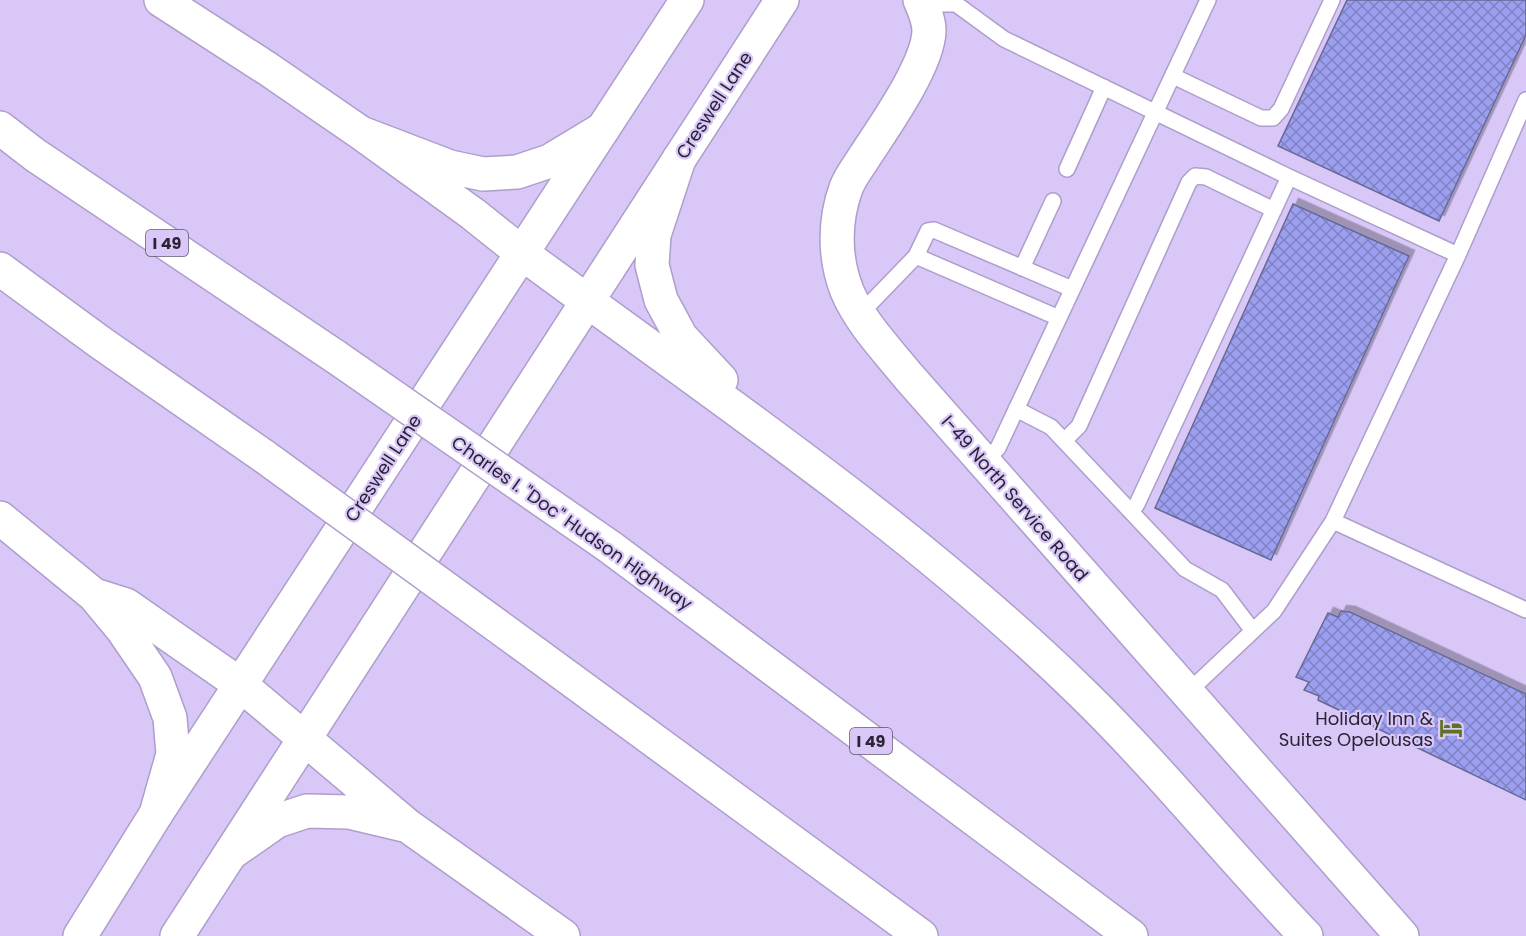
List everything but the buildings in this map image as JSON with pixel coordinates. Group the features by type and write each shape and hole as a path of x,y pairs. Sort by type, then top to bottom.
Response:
{"main road":[{"path":"161,0 361,133 473,214 588,302 786,445 887,522 978,598 1083,693 1165,779 1260,888 1306,936"},
{"name":"Creswell Lane","path":"80,936 156,814 687,0"},
{"name":"Creswell Lane","path":"177,936 782,0"},
{"name":"I-49 North Service Road","path":"921,2 929,31 922,58 903,96 847,185 837,220 838,256 847,291 860,314 908,376 1402,936"},
{"name":"Charles I. \"Doc\" Hudson Highway","path":"0,128 35,155 336,357 610,546 1131,936"},
{"path":"361,133 450,167 483,174 517,172 550,161 603,129"},
{"path":"679,159 654,235 652,265 661,300 681,337 786,445"},
{"path":"0,269 101,344 265,457 921,936"},
{"path":"0,518 94,595 123,630 155,677 170,718 173,754 156,814"},
{"path":"94,595 126,604 241,685 408,826 563,936"},
{"path":"234,851 277,821 307,811 349,812 408,826"}],"lane":[{"path":"984,462 998,448 1208,0"},
{"path":"1173,76 1261,118 1273,118 1281,109 1332,0"},
{"path":"921,2 958,2 1004,39 1289,177 1458,255"},
{"path":"1067,169 1104,87"},
{"path":"1187,693 1274,611 1333,521 1458,255 1526,100"},
{"path":"1064,441 1079,426 1189,182 1196,176 1206,177 1274,210"},
{"path":"1131,512 1137,504 1289,177"},
{"path":"1022,268 1053,201"},
{"path":"860,314 916,256 928,231 934,230 1072,289"},
{"path":"916,256 1059,318"},
{"path":"1016,409 1051,427 1185,569 1222,590 1253,631"},
{"path":"1333,521 1526,610"}],"place":[{"name":"Holiday Inn & Suites Opelousas","path":"1451,728"}]}
